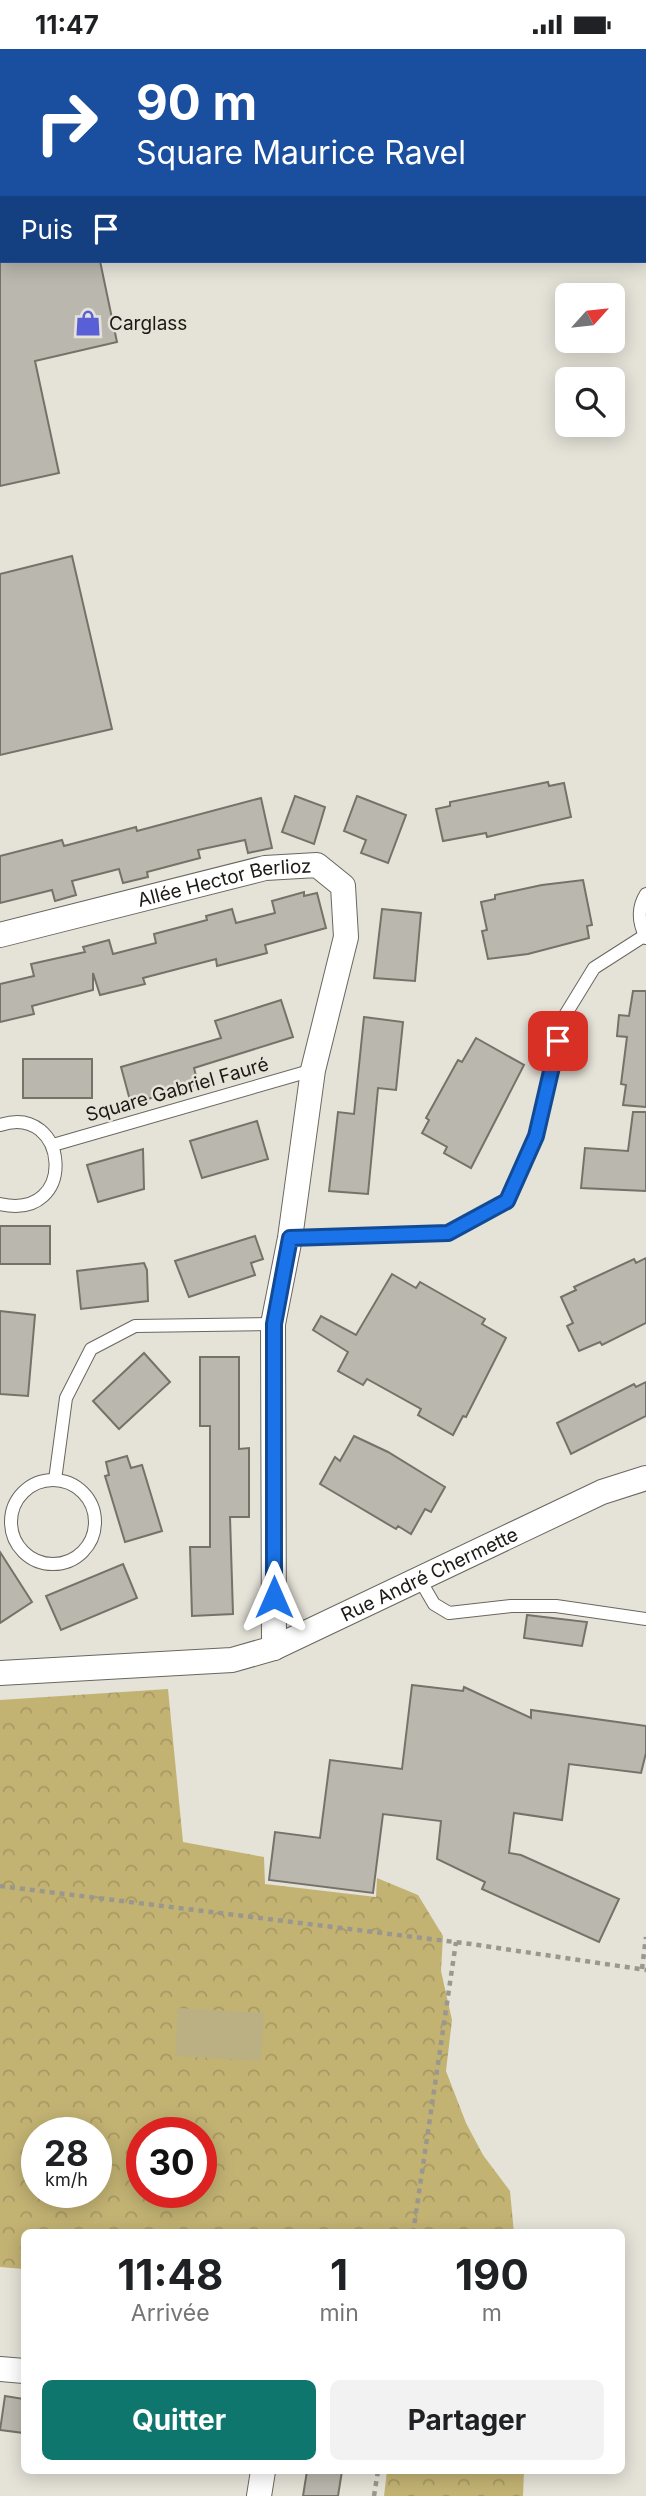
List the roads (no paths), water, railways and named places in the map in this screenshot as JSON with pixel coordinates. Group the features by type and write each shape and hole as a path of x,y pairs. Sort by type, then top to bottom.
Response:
{"street":[{"name":"Allée Hector Berlioz","path":"0,935 265,868 317,865 342,886 346,937 313,1070 290,1238 274,1324 274,1648"},
{"name":"Rue André Chermette","path":"0,1673 232,1660 274,1648 602,1492 646,1478"},
{"path":"0,2369 21,2371"},
{"path":"259,2496 263,2474"}],"lane":[{"path":"290,1238 448,1233 507,1201 536,1136 564,1017 594,968 645,937 639,922 641,903 646,894"},
{"name":"Square Gabriel Fauré","path":"53,1145 313,1070"},
{"path":"0,1125 9,1122 28,1123 41,1130 53,1145 57,1159 55,1177 41,1198 20,1207 0,1204"},
{"path":"55,1480 66,1398 91,1349 135,1327 274,1324"},
{"path":"55,1480 79,1489 90,1503 95,1517 89,1545 79,1556 57,1565 39,1563 26,1556 16,1545 10,1527 12,1509 19,1496 33,1485 55,1480"},
{"path":"420,1580 434,1604 449,1613 511,1606 556,1606 646,1619"}],"place":[{"name":"Carglass","path":"88,323"}]}
